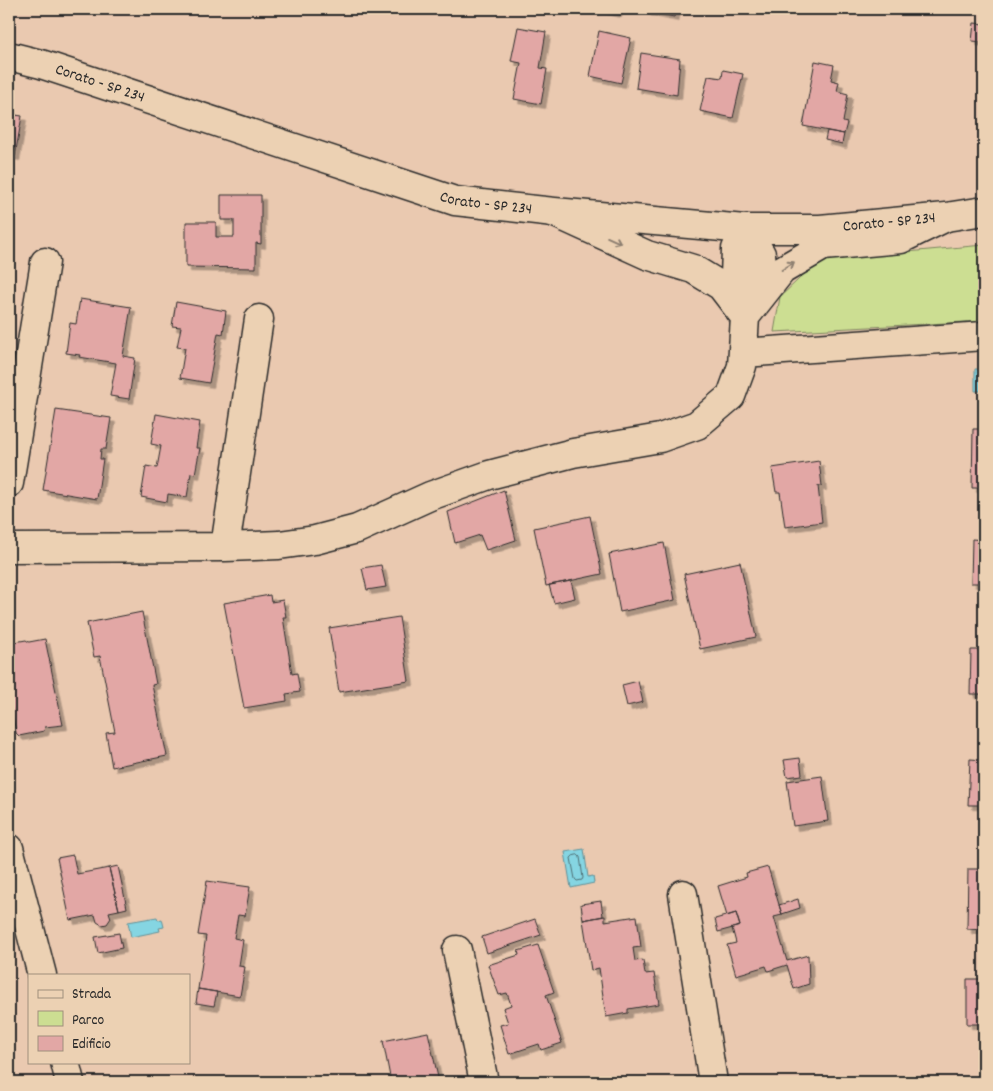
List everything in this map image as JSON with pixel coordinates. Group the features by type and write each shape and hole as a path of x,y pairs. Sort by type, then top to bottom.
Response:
{"street":[{"name":"Corato - SP 234","path":"9,56 41,64 455,201 745,229 820,229 946,217 984,211"},
{"path":"554,212 647,255 693,269 720,286 746,316"},
{"path":"746,316 782,270 823,246 901,239 946,217"},
{"path":"9,548 225,547 280,545 314,540 357,529 430,496 489,475 573,453 660,438 697,425 731,396 742,366 746,316 735,277 736,249 745,229"},
{"path":"9,483 45,262"},
{"path":"225,547 259,319"},
{"path":"743,353 984,336"},
{"path":"9,848 42,974"},
{"path":"683,894 713,1082"},
{"path":"457,950 484,1082"},
{"path":"66,1064 70,1082"}],"green space":[{"path":"984,245 984,321 774,332 780,297 819,260"}],"water":[{"path":"975,369 984,369 984,391 975,391"},
{"path":"584,849 588,877 593,876 594,883 571,888 565,852"},
{"path":"157,917 158,920 162,919 164,927 159,928 160,931 131,937 128,922"}],"building":[{"path":"600,9 618,9 617,13"},
{"path":"647,9 676,9 674,17 646,11"},
{"path":"974,23 984,24 984,42 972,41"},
{"path":"518,27 546,32 540,68 547,69 541,104 514,99 521,63 511,61"},
{"path":"599,31 631,38 621,83 590,76"},
{"path":"984,42 984,67 982,67"},
{"path":"641,53 680,59 677,95 636,88"},
{"path":"815,61 834,65 831,80 839,82 837,91 848,94 843,122 847,123 844,134 803,126"},
{"path":"723,70 743,74 733,118 700,111 708,76 722,78"},
{"path":"9,114 22,116 15,156 9,155"},
{"path":"827,131 844,134 842,144 825,140"},
{"path":"221,195 261,195 261,244 256,243 256,268 186,267 186,222 216,222 216,237 234,237 234,220 221,220"},
{"path":"80,299 131,307 123,356 135,358 129,399 110,396 116,363 66,353 70,323 76,324"},
{"path":"176,302 226,311 223,334 218,333 209,383 180,378 185,348 177,347 181,327 172,326"},
{"path":"56,410 111,418 106,449 101,449 100,459 103,459 97,499 43,490"},
{"path":"156,414 200,422 196,448 200,448 195,474 191,473 187,497 168,494 167,502 141,497 146,466 157,468 161,446 151,444"},
{"path":"973,429 984,429 984,488 972,488"},
{"path":"819,461 822,486 818,486 822,522 785,527 780,492 776,492 772,468"},
{"path":"504,490 516,540 486,550 480,535 455,543 448,512"},
{"path":"590,516 602,574 546,586 534,528"},
{"path":"972,539 984,540 984,583 971,583"},
{"path":"664,543 675,600 620,612 609,554"},
{"path":"740,562 756,637 700,649 684,574"},
{"path":"381,565 386,587 367,590 362,568"},
{"path":"571,581 575,598 554,603 549,585"},
{"path":"270,595 271,602 283,600 286,617 283,617 292,674 297,673 300,692 286,694 287,701 244,708 224,603"},
{"path":"142,612 156,684 152,685 167,756 112,767 106,733 115,732 100,656 94,657 87,623"},
{"path":"399,617 409,681 339,692 329,628"},
{"path":"45,639 63,725 45,727 44,731 19,736 16,733 9,693 9,643"},
{"path":"971,650 984,650 984,694 970,694"},
{"path":"638,681 643,702 627,706 622,685"},
{"path":"800,758 802,775 787,777 784,760"},
{"path":"970,759 984,760 984,805 968,805"},
{"path":"822,776 828,821 793,826 787,781"},
{"path":"73,855 77,874 109,868 119,910 109,912 111,918 107,924 102,925 97,922 95,915 70,920 57,858"},
{"path":"118,866 127,908 119,910 109,868"},
{"path":"768,867 782,915 774,917 787,961 808,955 809,984 794,989 787,965 768,971 766,966 736,975 727,945 736,943 732,928 740,926 736,913 727,916 718,886 747,877 746,873"},
{"path":"968,869 984,869 984,930 967,929"},
{"path":"207,881 250,887 245,916 238,915 234,938 243,940 239,966 245,967 240,996 198,989 206,936 198,935"},
{"path":"798,899 800,908 782,914 779,905"},
{"path":"601,901 603,916 583,920 581,904"},
{"path":"736,913 740,926 718,932 715,919"},
{"path":"605,916 605,921 637,916 641,947 633,948 635,961 643,960 645,974 654,973 659,1004 628,1009 628,1013 606,1017 599,968 591,970 583,920"},
{"path":"535,919 541,935 487,953 482,937"},
{"path":"119,933 122,948 98,953 95,937"},
{"path":"538,945 554,992 546,995 562,1043 541,1050 539,1044 509,1054 500,1025 508,1023 503,1008 511,1005 507,993 499,995 488,965 519,955 518,951"},
{"path":"967,979 984,979 984,1024 967,1024"},
{"path":"198,989 217,992 214,1006 196,1003"},
{"path":"428,1032 439,1082 391,1082 383,1041"}]}
